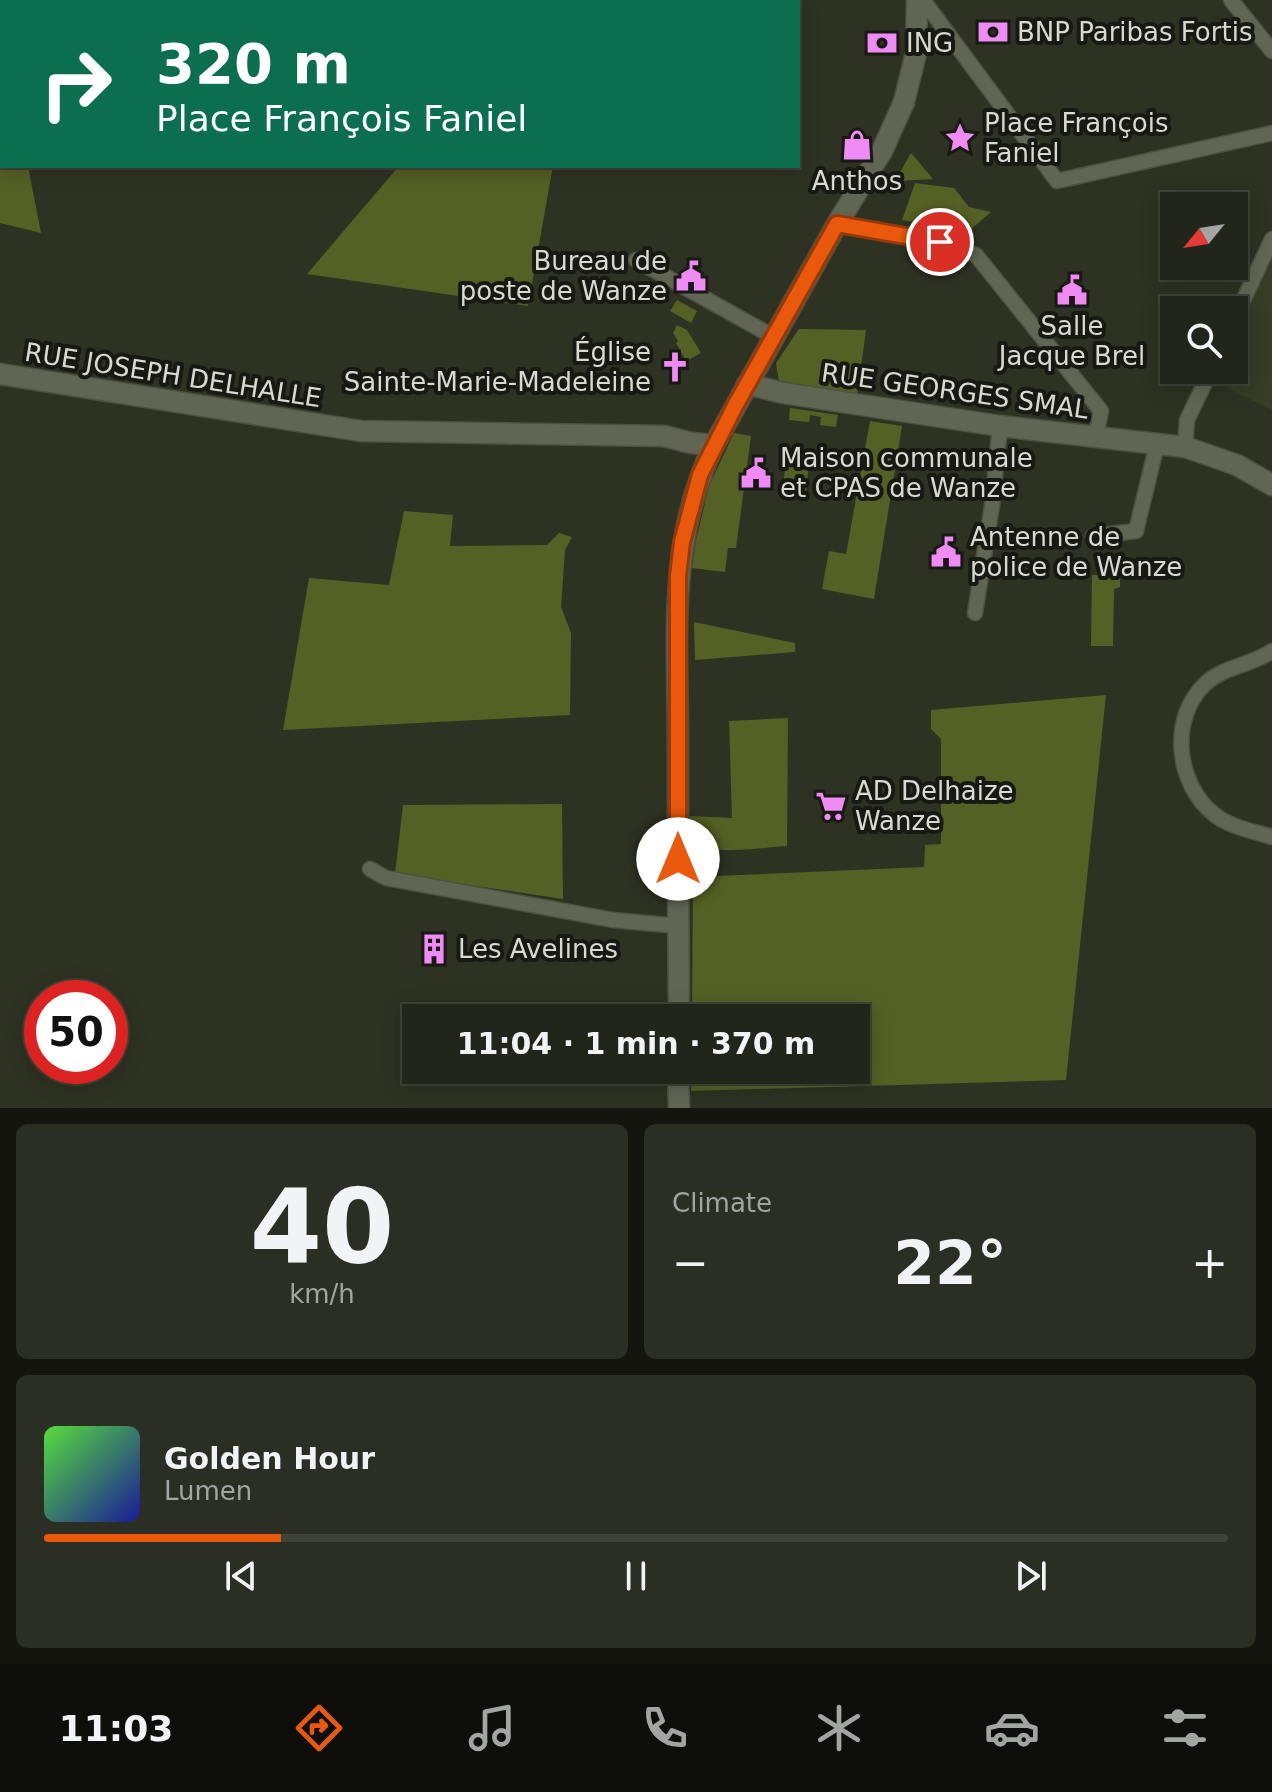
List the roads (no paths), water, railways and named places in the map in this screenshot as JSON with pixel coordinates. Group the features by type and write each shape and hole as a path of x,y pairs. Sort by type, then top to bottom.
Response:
{"street":[{"path":"679,1004 678,576 682,542 700,475 714,445 837,224 882,151 904,102 916,53 917,0"},
{"path":"923,0 1057,181 1272,133"},
{"path":"1231,0 1272,51"},
{"path":"837,224 940,242 976,255 1101,411 1096,437"},
{"path":"1245,296 1272,239"},
{"path":"636,260 774,337"},
{"name":"RUE JOSEPH DELHALLE","path":"0,374 361,431 678,439 714,445"},
{"name":"RUE GEORGES SMAL","path":"747,384 783,393 1000,426 1185,447 1237,465 1267,482"},
{"path":"1185,447 1187,420 1204,384"},
{"path":"975,613 992,506 1000,426"},
{"path":"678,439 700,475"},
{"path":"1093,536 1136,531 1157,444"},
{"path":"1272,651 1209,681 1195,695 1184,723 1181,744 1186,773 1208,809 1240,827 1272,837"},
{"path":"370,869 386,878 613,920 678,926"},
{"path":"678,1084 679,1108"}],"place":[{"name":"BNP Paribas Fortis","path":"993,32"},
{"name":"ING","path":"882,43"},
{"name":"Place François Faniel","path":"960,138"},
{"name":"Anthos","path":"857,145"},
{"name":"Bureau de poste de Wanze","path":"691,276"},
{"name":"Salle Jacque Brel","path":"1072,290"},
{"name":"Église Sainte-Marie-Madeleine","path":"675,367"},
{"name":"Maison communale et CPAS de Wanze","path":"756,473"},
{"name":"Antenne de police de Wanze","path":"946,552"},
{"name":"AD Delhaize Wanze","path":"831,806"},
{"name":"Les Avelines","path":"434,949"}]}
